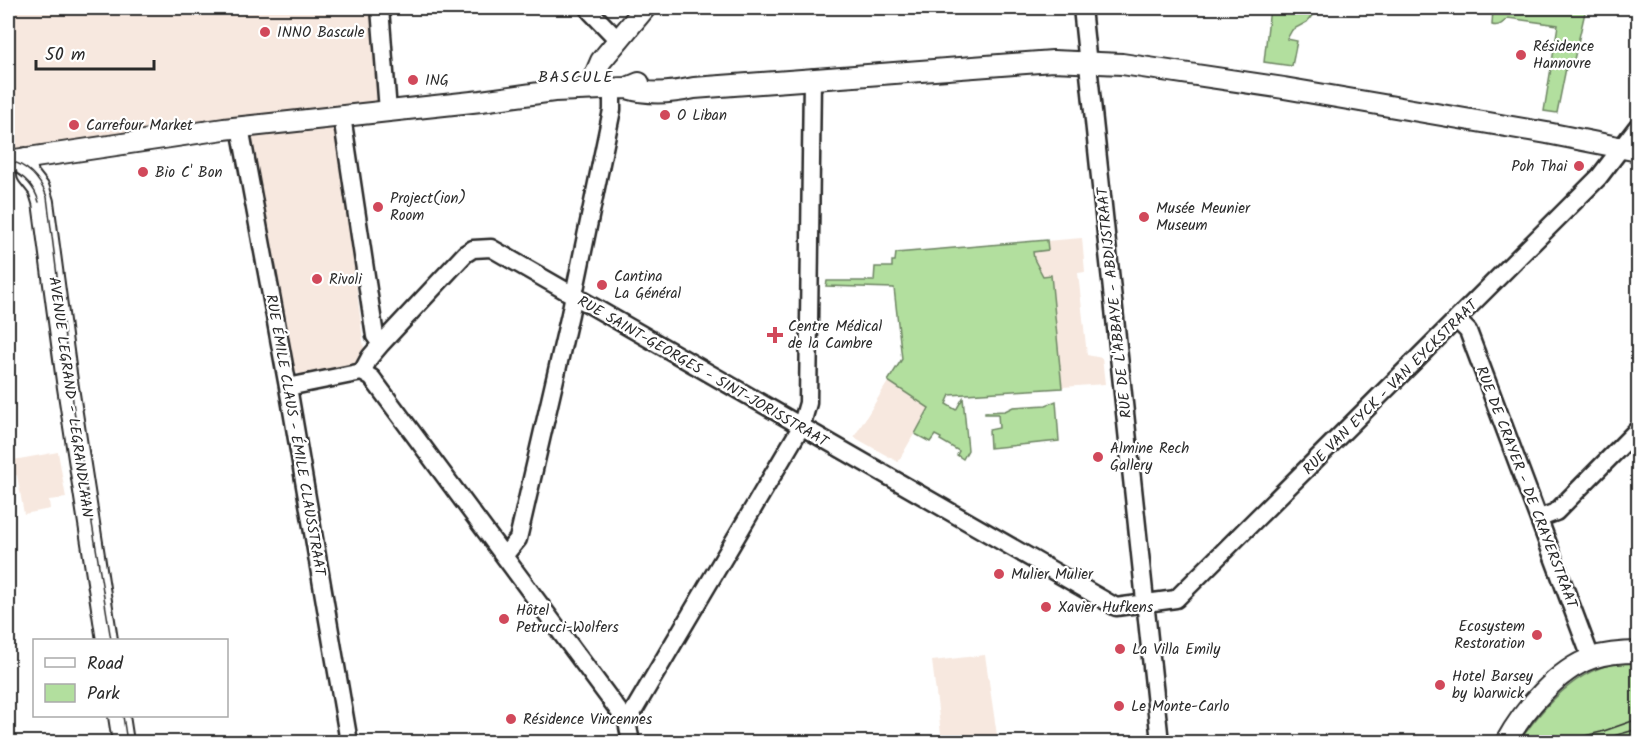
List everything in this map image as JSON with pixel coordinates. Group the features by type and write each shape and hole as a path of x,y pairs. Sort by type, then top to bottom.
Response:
{"main road":[{"path":"611,88 595,75 601,61 645,8"},
{"path":"16,160 240,127 546,92 611,88 642,82 679,82 694,88 1053,61 1122,64 1284,88 1630,149"},
{"name":"AVENUE LEGRAND - LEGRANDLAAN","path":"16,160 39,189 43,202 67,381 107,639"},
{"path":"1506,742 1520,719 1565,672 1591,658 1615,653 1638,652"},
{"path":"118,717 123,742"}],"street":[{"path":"380,8 388,111"},
{"path":"589,8 618,40"},
{"name":"RUE DE L'ABBAYE - ABDIJSTRAAT","path":"1082,8 1160,742"},
{"path":"627,722 801,427 808,403 812,78"},
{"path":"504,556 518,539 573,297 612,110 611,88"},
{"path":"342,116 375,336 381,344"},
{"name":"RUE VAN EYCK - VAN EYCKSTRAAT","path":"1145,604 1176,599 1599,177 1630,149 1638,126"},
{"name":"RUE ÉMILE CLAUS - ÉMILE CLAUSSTRAAT","path":"240,127 288,387 349,742"},
{"name":"RUE SAINT-GEORGES - SINT-JORISSTRAAT","path":"362,372 370,357 381,344 465,254 473,249 491,248 1116,607 1145,604"},
{"name":"RUE DE CRAYER - DE CRAYERSTRAAT","path":"1457,320 1468,331 1591,658"},
{"path":"288,387 362,372 372,378 627,722 631,742"},
{"path":"1539,518 1556,512 1638,429"}],"shaded area":[{"path":"8,8 375,8 384,124 337,128 365,357 351,368 303,376 289,369 249,136 117,135 8,150"},
{"path":"1082,238 1085,272 1078,273 1087,355 1102,358 1105,384 936,396 898,462 854,437 902,359 894,288 896,253"},
{"path":"58,452 66,498 49,500 50,509 24,514 17,475 8,477 8,461"},
{"path":"985,655 998,742 942,742 932,661"}],"green space":[{"path":"1270,8 1318,8 1307,22 1292,30 1287,39 1297,41 1292,66 1264,62"},
{"path":"1493,8 1586,8 1573,64 1567,63 1557,113 1544,111 1558,25 1508,18 1499,25 1492,25"},
{"path":"1047,240 1048,250 1033,252 1043,276 1051,275 1062,388 950,395 946,404 956,410 963,398 968,450 963,459 957,455 959,451 940,440 941,438 935,435 930,442 915,434 929,408 888,381 902,359 894,288 826,286 827,281 874,281 875,267 892,267 896,253"},
{"path":"1056,401 1059,441 990,448 989,430 999,428 998,414 985,414 985,412 1046,405"},
{"path":"1638,662 1638,735 1617,742 1519,742 1555,698 1584,675 1619,663"}],"tram line":[{"path":"8,160 32,173 41,184 47,197 76,425 111,639"},
{"path":"8,169 27,181 39,202"},
{"path":"123,717 127,742"},
{"path":"1560,742 1601,732 1638,719"},
{"path":"1610,737 1638,729"}],"place":[{"name":"INNO Bascule","path":"265,32"},
{"name":"Résidence Hannovre","path":"1521,55"},
{"name":"ING","path":"413,80"},
{"name":"O Liban","path":"665,115"},
{"name":"Carrefour Market","path":"74,125"},
{"name":"Poh Thai","path":"1579,166"},
{"name":"Bio C' Bon","path":"143,172"},
{"name":"Project(ion) Room","path":"378,207"},
{"name":"Musée Meunier Museum","path":"1144,217"},
{"name":"Rivoli","path":"317,279"},
{"name":"Cantina La Général","path":"602,285"},
{"name":"Centre Médical de la Cambre","path":"775,335"},
{"name":"Almine Rech Gallery","path":"1098,457"},
{"name":"Mulier Mulier","path":"999,574"},
{"name":"Xavier Hufkens","path":"1046,607"},
{"name":"Hôtel Petrucci-Wolfers","path":"504,619"},
{"name":"Ecosystem Restoration","path":"1537,635"},
{"name":"La Villa Emily","path":"1120,649"},
{"name":"Hotel Barsey by Warwick","path":"1440,685"},
{"name":"Le Monte-Carlo","path":"1119,706"},
{"name":"Résidence Vincennes","path":"511,719"}],"district":[{"name":"BASCULE","path":"576,76"}]}
